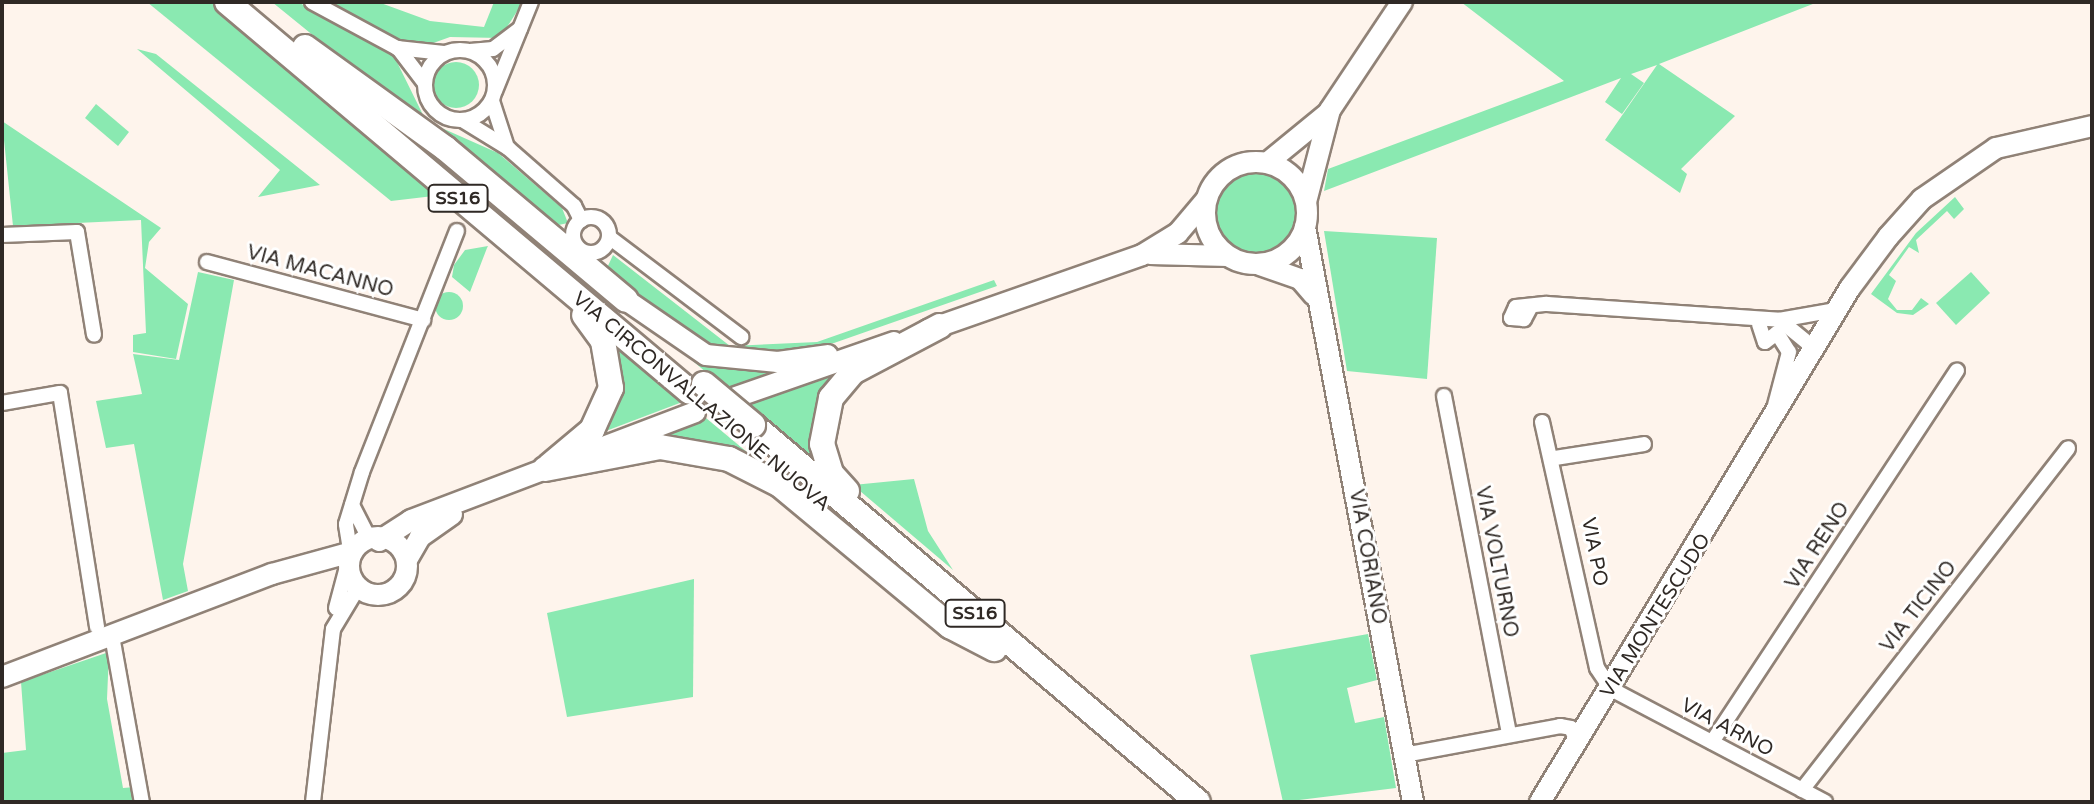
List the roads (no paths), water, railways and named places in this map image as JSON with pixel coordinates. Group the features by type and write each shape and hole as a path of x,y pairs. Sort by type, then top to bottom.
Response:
{"main road":[{"name":"VIA CIRCONVALLAZIONE NUOVA","path":"227,2 696,396 744,428 992,637 1198,802"},
{"name":"VIA CIRCONVALLAZIONE NUOVA","path":"252,2 696,396"},
{"path":"305,47 562,236 626,300"},
{"path":"545,469 592,430 611,388 603,341 557,281"},
{"path":"940,326 844,379 826,408 822,444 835,480 957,584 992,637"},
{"path":"545,469 660,447 729,459 780,485 950,626 992,637"},
{"name":"VIA CIRCONVALLAZIONE NUOVA","path":"992,637 1175,802"}],"street":[{"path":"312,2 397,48 444,53 470,51 515,39 525,18"},
{"path":"464,121 493,96 531,2"},
{"path":"736,397 1142,255 1178,233 1233,167 1267,163 1330,110 1402,2"},
{"path":"397,48 424,82 438,114 464,121 508,148 574,206 581,220"},
{"path":"470,51 492,70 493,96 508,148"},
{"path":"424,82 444,53"},
{"path":"1142,255 1184,250 1228,256 1256,264 1287,254 1305,227 1306,202 1330,110"},
{"name":"VIA MONTESCUDO","path":"1540,802 1770,428 1838,308 1888,237 1961,167 2029,137 2088,131"},
{"path":"1267,163 1292,177 1306,202"},
{"path":"1206,200 1208,232 1228,256"},
{"path":"741,337 609,237 603,222 581,220 562,236 592,253 626,300 684,345 730,359 809,358 895,341"},
{"name":"VIA CORIANO","path":"1305,227 1413,802"},
{"path":"313,802 336,617 349,565 345,535 352,505 457,231"},
{"path":"2,235 77,232 94,335"},
{"path":"592,253 609,237"},
{"name":"VIA MACANNO","path":"207,262 423,320"},
{"name":"VIA CORIANO","path":"1256,264 1300,279 1323,312"},
{"path":"1531,306 1715,315 1778,326 1813,350"},
{"path":"1715,315 1778,326 1838,308"},
{"name":"VIA MONTESCUDO","path":"1770,428 1789,356 1778,326"},
{"name":"VIA RENO","path":"1712,742 1957,371"},
{"path":"2,403 60,393 104,631 142,802"},
{"path":"349,565 375,540 411,520 477,499 696,396"},
{"name":"VIA VOLTURNO","path":"1444,396 1509,735"},
{"name":"VIA PO","path":"1542,422 1555,458 1597,668 1611,689"},
{"path":"1555,458 1644,444"},
{"name":"VIA TICINO","path":"1802,790 2068,448"},
{"path":"2,677 104,631 293,568 320,563 349,565 377,593 402,585 411,574 408,558 427,530 477,499"},
{"path":"352,505 375,540 408,558"},
{"path":"1404,755 1560,726 1583,717 1611,689"},
{"name":"VIA ARNO","path":"1611,689 1825,802"},
{"path":"1560,726 1571,728 1578,744"}]}
